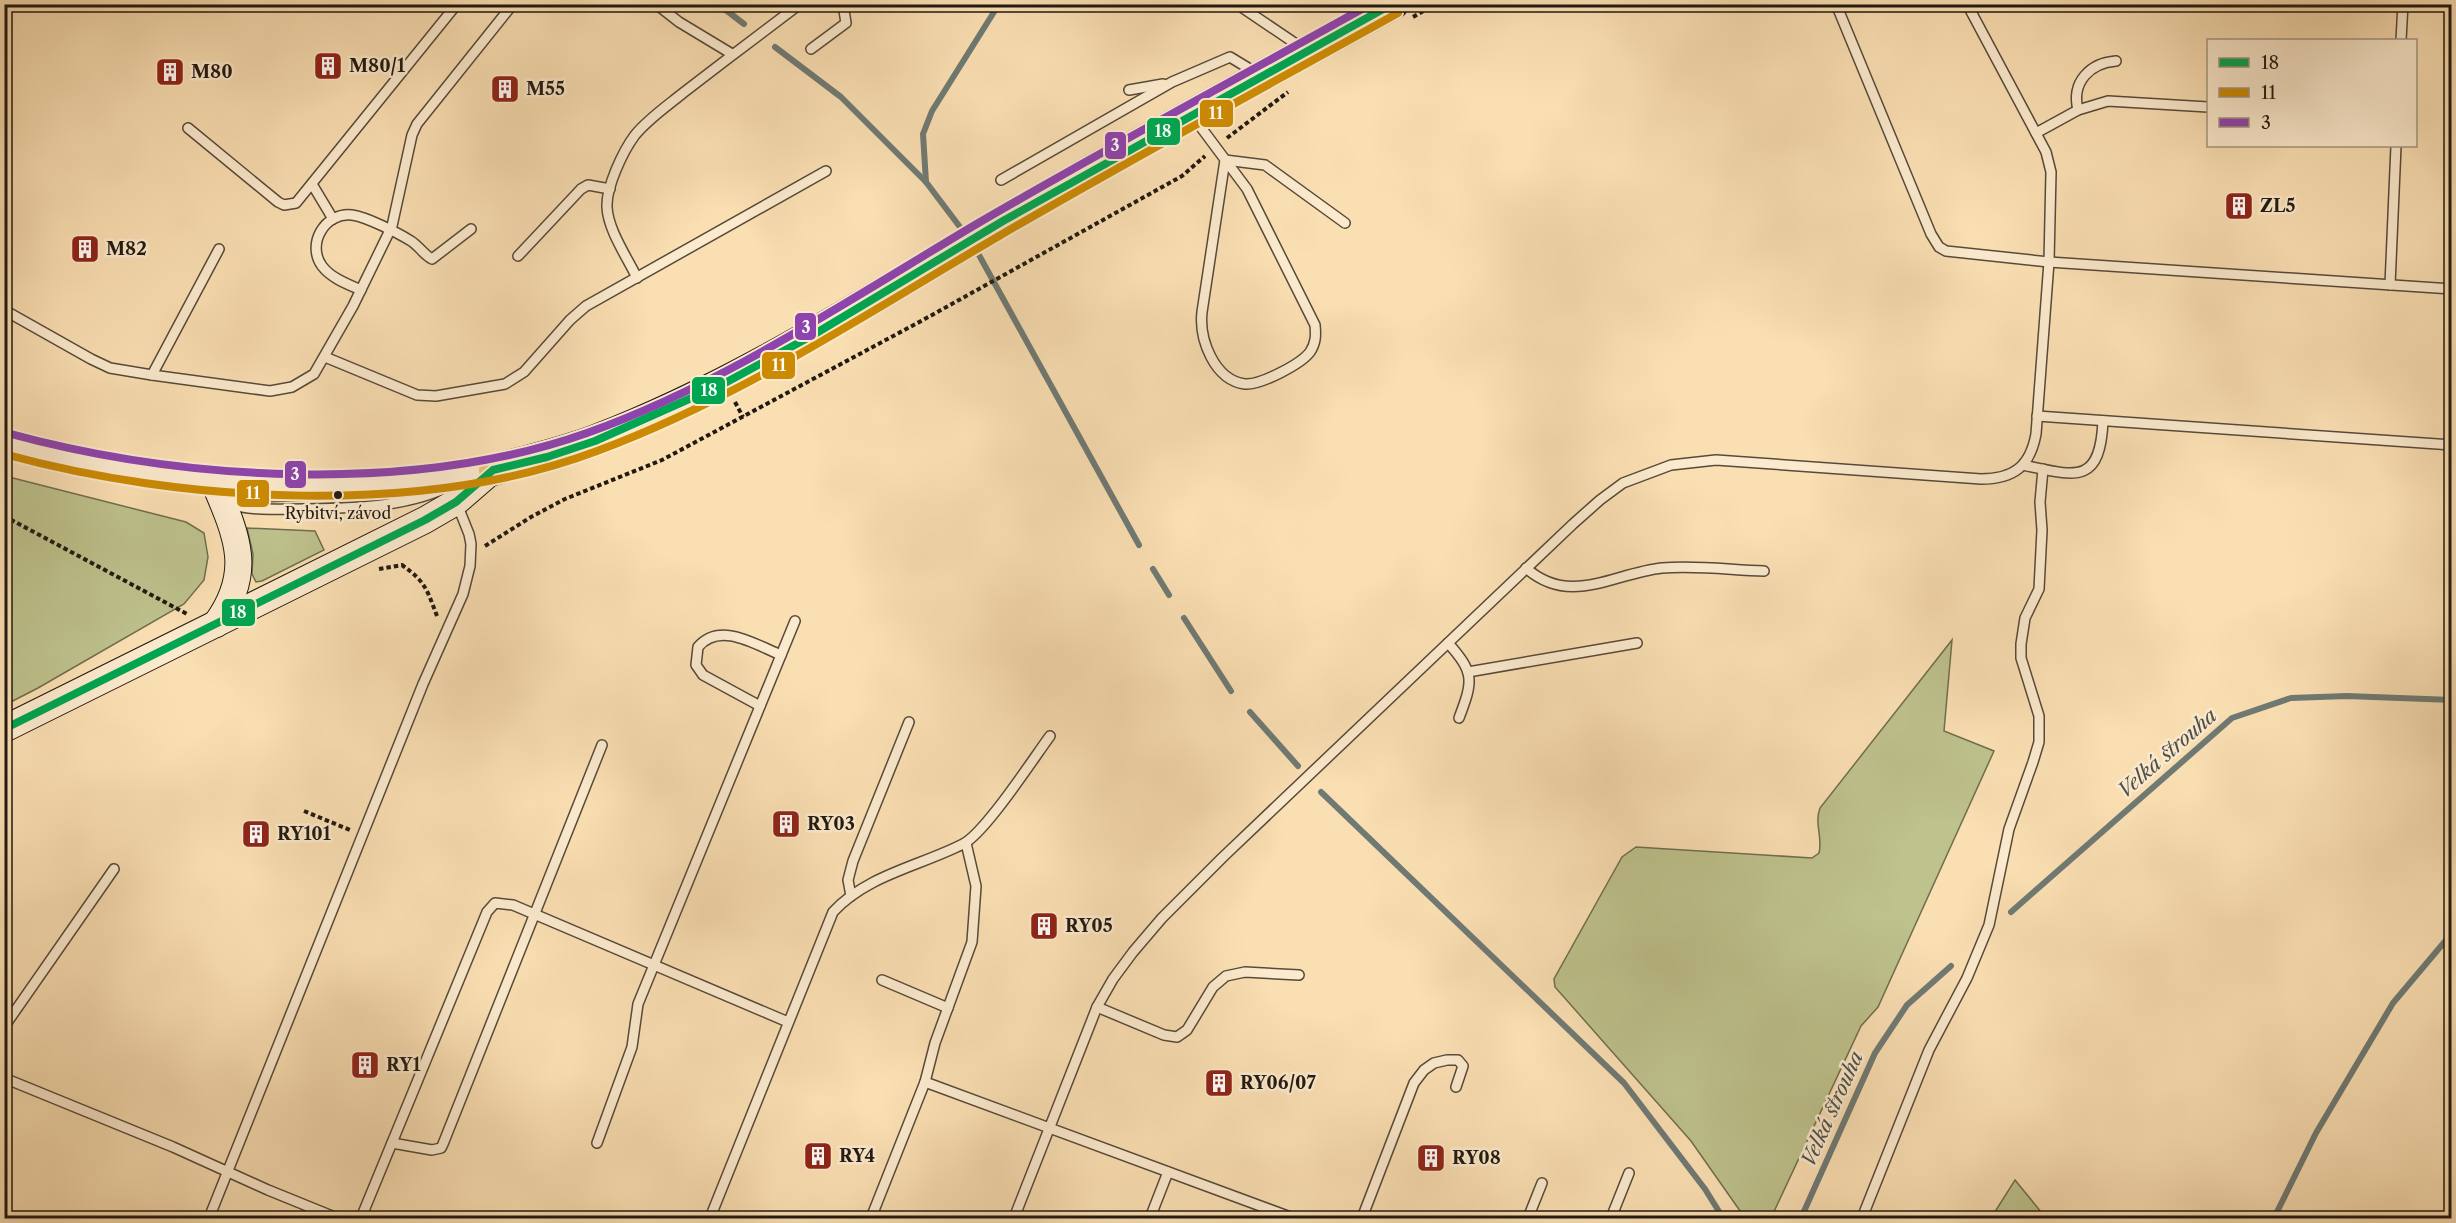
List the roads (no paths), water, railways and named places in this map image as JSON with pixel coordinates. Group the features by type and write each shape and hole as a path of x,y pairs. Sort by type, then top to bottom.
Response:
{"main road":[{"path":"493,470 547,457 595,441 725,383 1003,221 1393,4"}],"street":[{"path":"4,443 108,469 219,492 312,484 392,481 493,470"},
{"path":"4,729 425,520 456,502 493,470"},
{"path":"216,624 234,593 239,561 234,529 219,492"}],"lane":[{"path":"188,128 278,202 284,205 297,203 457,4"},
{"path":"4,310 110,368 270,391 282,390 304,381 314,374 324,357 361,290 389,231 397,208 412,135 417,124 513,4"},
{"path":"656,4 679,22 732,54"},
{"path":"637,278 608,217 607,206 609,189 627,148 636,134 732,54 800,4"},
{"path":"811,49 846,23 843,4"},
{"path":"1237,4 1308,52"},
{"path":"1836,4 1935,242 1940,247 1954,253 2049,262 2451,289"},
{"path":"1014,1218 1097,1007 1113,979 1162,918 1526,568 1609,492 1638,476 1671,465 1716,460 1996,479 2016,472 2023,465 2034,443 2037,416 2049,262 2051,172 2046,152 1967,4"},
{"path":"2401,39 2403,4"},
{"path":"1001,180 1172,82 1230,57 1262,77"},
{"path":"2078,110 2076,96 2082,78 2094,67 2116,61"},
{"path":"1129,90 1172,82"},
{"path":"2036,133 2078,110 2097,103 2115,101 2207,106"},
{"path":"1192,116 1225,160 1255,202 1315,325 1315,343 1305,358 1264,380 1253,383 1238,381 1222,372 1205,344 1202,334 1202,312 1225,160"},
{"path":"2390,285 2396,147"},
{"path":"1225,160 1265,165 1345,224"},
{"path":"324,357 417,395 436,396 505,384 524,372 578,313 826,171"},
{"path":"312,184 333,219"},
{"path":"518,256 581,189 588,186 609,189"},
{"path":"361,290 329,274 319,261 317,237 326,224 333,219 349,215 357,216 410,240 432,259 471,229"},
{"path":"152,375 219,249"},
{"path":"2037,416 2451,445"},
{"path":"2023,465 2076,473 2093,464 2102,447 2103,421"},
{"path":"1862,1218 1929,1050 1967,978 1989,925 2009,829 2034,762 2040,726 2036,704 2021,658 2021,644 2025,618 2039,589 2042,530 2040,502 2043,469"},
{"path":"209,1218 423,684 463,594 471,554 470,534 456,502"},
{"path":"1526,568 1544,582 1566,586 1591,584 1662,568 1764,571"},
{"path":"597,1143 630,1055 636,1012 795,621"},
{"path":"760,706 703,675 696,665 698,647 710,638 726,634 781,655"},
{"path":"1448,643 1464,662 1468,672 1468,691 1459,718"},
{"path":"1468,672 1637,643"},
{"path":"851,896 848,880 853,861 909,722"},
{"path":"710,1218 832,912 851,896 900,870 966,843 997,808 1050,736"},
{"path":"392,1143 432,1150 441,1148 602,745"},
{"path":"872,1218 925,1082 935,1043 966,961 975,925 976,886 966,843"},
{"path":"4,1027 114,869"},
{"path":"361,1218 489,908 495,903 507,903 535,914 788,1022"},
{"path":"1097,1007 1164,1035 1177,1037 1186,1030 1214,987 1226,976 1245,972 1299,975"},
{"path":"882,980 948,1008"},
{"path":"1362,1218 1407,1097 1419,1076 1434,1064 1447,1060 1458,1060 1462,1066 1456,1088"},
{"path":"4,1078 228,1170 268,1190 337,1218"},
{"path":"925,1082 1293,1218"},
{"path":"1150,1218 1168,1172"},
{"path":"1611,1218 1629,1173"},
{"path":"1528,1218 1542,1183"}],"waterway":[{"path":"718,4 744,24"},
{"path":"926,182 923,134 932,111 999,4"},
{"path":"775,47 841,97 926,182 966,235"},
{"path":"974,246 1139,545"},
{"path":"1153,569 1169,595"},
{"path":"1184,618 1231,691"},
{"name":"Velká strouha","path":"2011,912 2232,718 2291,698 2347,696 2452,700"},
{"path":"1250,712 1298,766"},
{"path":"1321,792 1624,1083 1705,1189 1723,1218"},
{"path":"2274,1218 2316,1133 2393,1003 2452,933"},
{"name":"Velká strouha","path":"1801,1218 1875,1053 1907,1005 1951,966"}],"place":[{"name":"M80/1","path":"328,66"},
{"name":"M80","path":"170,72"},
{"name":"M55","path":"505,89"},
{"name":"ZL5","path":"2239,206"},
{"name":"M82","path":"85,249"},
{"name":"Rybitví, závod","path":"338,495"},
{"name":"RY03","path":"786,824"},
{"name":"RY101","path":"256,834"},
{"name":"RY05","path":"1044,926"},
{"name":"RY1","path":"365,1065"},
{"name":"RY06/07","path":"1219,1083"},
{"name":"RY4","path":"818,1156"},
{"name":"RY08","path":"1431,1158"}]}
